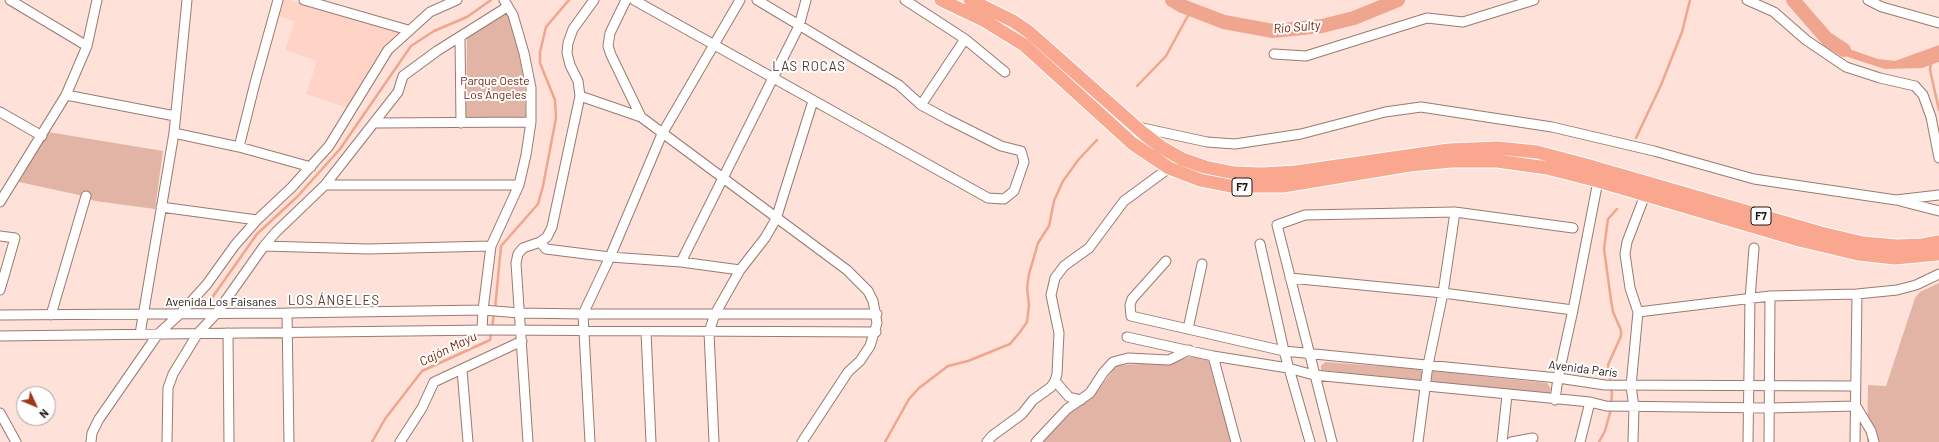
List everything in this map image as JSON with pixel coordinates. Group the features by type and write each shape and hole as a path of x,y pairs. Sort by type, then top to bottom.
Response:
{"highway":[{"name":"F7","path":"942,0 985,21 1024,45 1133,144 1169,168 1200,180 1230,186 1284,186 1410,165 1452,161 1497,161 1547,168 1598,181 1799,240 1858,254 1895,258 1939,254"},
{"name":"F7","path":"970,0 1013,21 1029,32 1135,126 1161,147 1182,159 1205,167 1234,173 1262,174 1296,172 1406,155 1473,148 1498,148 1536,152 1586,165 1821,233 1863,243 1897,246 1922,246 1939,242"}],"street":[{"path":"10,0 87,46"},
{"path":"0,202 66,96 87,46 97,0"},
{"path":"140,334 174,133 187,0"},
{"path":"239,148 254,83 278,0"},
{"path":"304,0 408,30"},
{"path":"91,442 92,434 99,419 158,334 180,314 207,284 235,245 257,220 311,167 329,146 388,50 408,30 430,12 457,0"},
{"path":"528,442 516,263 518,254 523,248 540,242 547,237 552,227 580,96 578,81 570,65 567,53 568,43 573,29 594,0"},
{"path":"626,0 617,14 610,33 608,46 642,117"},
{"path":"634,0 988,198 1004,199 1014,191 1024,162 1021,151 1001,146 972,133 921,104 899,85 757,0"},
{"path":"590,442 583,314 610,258 662,134 740,0"},
{"path":"681,262 799,26 806,0"},
{"path":"905,0 965,39 1005,72"},
{"path":"1274,54 1306,56 1427,18 1462,22 1534,0"},
{"path":"1747,0 1774,12 1806,40 1846,67 1880,78 1916,86 1924,95 1931,117 1939,158"},
{"path":"1868,0 1889,9 1939,23"},
{"path":"167,442 168,388 173,374 198,333 216,314 264,246 276,232 325,186 398,92 403,76 506,3 512,15 524,53 531,88 531,122 526,155 519,185 491,246 491,310 489,330"},
{"path":"460,37 461,123"},
{"path":"921,104 965,39"},
{"path":"66,96 175,116"},
{"path":"580,96 642,117 662,134 847,270 868,291 876,314 876,332 870,346 860,361 848,372 802,442"},
{"path":"714,442 709,332 715,314 740,270 765,238 776,218 813,100"},
{"path":"1135,126 1207,142 1235,144 1301,134 1384,112 1421,107 1552,127 1654,151 1754,179 1896,200 1939,211"},
{"path":"0,112 42,136"},
{"path":"375,123 531,122"},
{"path":"174,133 311,167"},
{"path":"987,442 992,436 1022,414 1038,395 1050,387 1055,380 1057,374 1059,333 1051,296 1055,278 1064,266 1089,248 1124,200 1169,168"},
{"path":"1555,400 1558,378 1598,181"},
{"path":"325,186 519,185"},
{"path":"1633,442 1634,407 1631,386 1638,312 1630,288 1625,254 1627,242 1644,195"},
{"path":"1896,200 1939,195"},
{"path":"51,315 86,196"},
{"path":"161,207 257,220"},
{"path":"1332,442 1277,225 1305,215 1455,212 1573,228"},
{"path":"1418,442 1428,365 1443,293 1455,212"},
{"path":"0,236 15,238 0,290"},
{"path":"540,242 546,249 610,258 681,262 740,270"},
{"path":"1260,244 1288,368 1310,442"},
{"path":"264,246 368,249 491,246"},
{"path":"1748,442 1750,299 1754,248"},
{"name":"Avenida París","path":"1166,262 1132,299 1130,305 1131,316 1284,351 1310,355 1428,365 1631,386 1855,386"},
{"path":"1188,329 1202,264"},
{"path":"1638,312 1770,296 1857,294 1897,290 1916,285 1939,274"},
{"path":"1290,278 1443,293 1573,310"},
{"path":"1855,442 1857,294"},
{"path":"1769,442 1770,296"},
{"name":"Avenida Los Faisanes","path":"0,315 287,314 491,310 520,313 583,314 876,314"},
{"path":"287,314 289,442"},
{"path":"0,336 489,330 876,332"},
{"path":"646,332 651,442"},
{"path":"228,334 229,442"},
{"path":"1127,337 1213,356 1288,368 1314,375 1555,400 1590,402 1606,406 1769,408 1856,406"},
{"path":"400,442 422,408 434,382 522,342"},
{"path":"1028,442 1039,440 1067,409 1090,393 1103,373 1113,362 1128,358 1169,360 1189,350"},
{"path":"1213,356 1236,442"},
{"path":"462,370 468,442"},
{"path":"1055,380 1069,397 1081,400"},
{"path":"1502,442 1507,395"},
{"path":"1580,442 1590,402"},
{"path":"1856,406 1871,431 1874,442"},
{"path":"0,413 16,442"},
{"path":"1511,442 1533,438"}],"shaded area":[{"path":"283,0 289,0 400,32 379,53 348,108 306,94 317,61 285,50 295,22 279,16"},
{"path":"1833,34 1852,50 1878,59 1895,61 1939,45 1939,62 1922,68 1885,69 1848,57 1826,43"}],"green space":[{"name":"Parque Oeste Los Ángeles","path":"504,14 508,15 524,76 526,118 466,119 467,38"},
{"path":"48,132 163,151 155,209 95,201 79,195 19,182"},
{"path":"1939,283 1939,442 1867,442 1868,385 1886,386 1915,298 1920,292"},
{"path":"1193,356 1208,359 1231,442 1042,442 1069,413 1091,399 1117,365 1171,363"},
{"path":"1325,362 1419,369 1424,373 1422,379 1417,381 1321,370 1321,366"},
{"path":"1433,371 1547,383 1551,389 1549,394 1434,382 1431,379"}],"waterway":[{"path":"209,302 257,234 297,197 340,149 411,46 434,31 467,17 491,0"},
{"path":"495,309 501,246 538,204 543,186 556,118 555,100 540,63 540,52 546,27 569,0"},
{"name":"Río Sulty","path":"1172,0 1182,6 1224,22 1273,31 1322,26 1354,18 1398,0"},
{"path":"1636,138 1661,85 1682,32 1690,0"},
{"name":"Río Sulty","path":"1793,0 1827,39 1844,50"},
{"path":"1137,86 1166,56 1191,10"},
{"path":"1931,62 1930,70 1939,110"},
{"path":"885,442 909,399 919,388 948,366 968,361 1010,344 1020,332 1027,322 1029,305 1027,288 1029,274 1038,243 1049,226 1054,201 1063,181 1079,159 1097,140"},
{"path":"1611,404 1612,394 1608,365 1621,336 1621,330 1613,312 1604,249 1608,219 1617,209"},
{"name":"Cajón Mayu","path":"372,442 385,419 422,371 490,340 494,314"},
{"path":"1599,442 1605,431 1611,409"}],"district":[{"name":"LAS ROCAS","path":"809,67"},
{"name":"LOS ÁNGELES","path":"334,301"}]}
